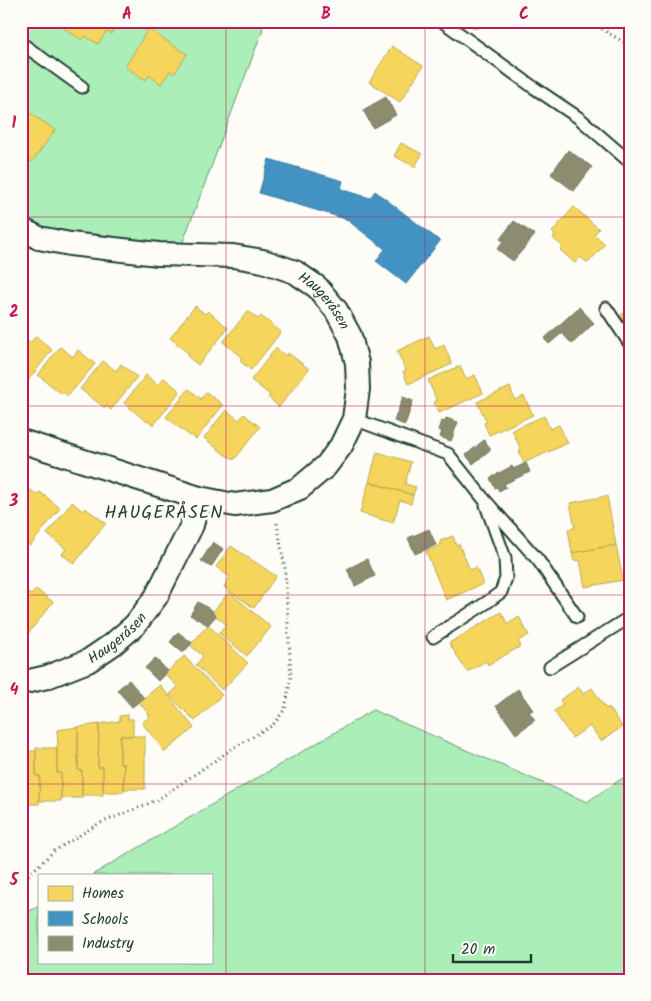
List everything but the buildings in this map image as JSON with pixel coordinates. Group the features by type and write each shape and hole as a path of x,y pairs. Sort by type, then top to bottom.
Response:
{"street":[{"name":"Haugeråsen","path":"21,229 39,238 70,244 158,254 232,256 263,261 295,272 317,287 336,310 350,336 357,363 358,389 354,419 341,446 326,466 300,488 272,500 235,505 199,498 21,441"},
{"name":"Haugeråsen","path":"21,683 47,677 88,661 113,644 135,625 156,597 192,525 199,498"}],"lane":[{"path":"442,21 579,118 630,162"},
{"path":"21,43 82,87"},
{"path":"606,308 630,344"},
{"path":"354,419 448,454 483,498 538,560 576,617"},
{"path":"433,637 501,592 506,578 505,558 483,498"},
{"path":"550,668 630,616"}],"path":[{"path":"589,21 630,46"},
{"path":"21,882 54,851 98,824 157,800 235,747 273,725 285,709 291,677 285,569 272,500"}],"green space":[{"path":"21,21 258,21 263,29 178,255 21,238"},
{"path":"373,710 587,802 630,773 630,980 21,980 21,916 38,907 38,964 212,964 212,874 94,874"}],"district":[{"name":"HAUGERÅSEN","path":"164,512"}]}
